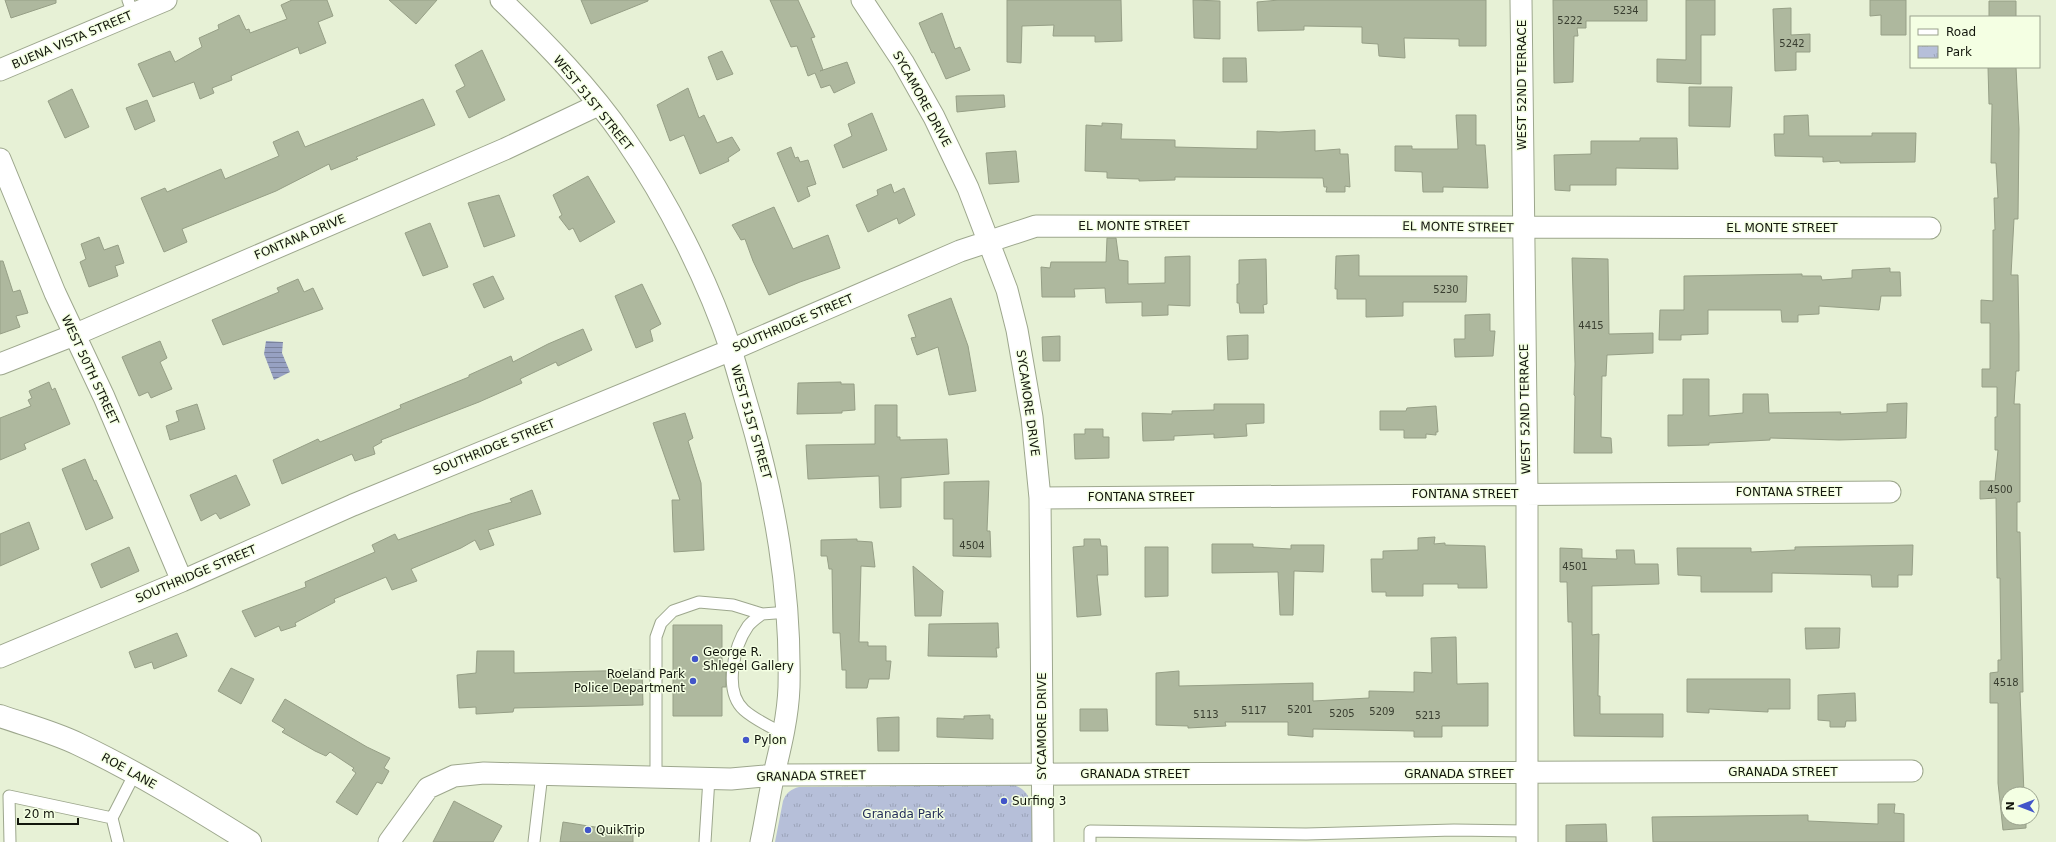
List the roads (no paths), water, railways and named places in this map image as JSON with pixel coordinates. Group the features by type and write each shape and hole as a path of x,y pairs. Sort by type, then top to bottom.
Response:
{"street":[{"name":"BUENA VISTA STREET","path":"0,70 131,7 166,0"},
{"name":"WEST 51ST STREET","path":"501,0 544,43 624,137 658,191 694,261 731,350 765,468 784,572 788,612 789,689 784,734 761,842"},
{"name":"SYCAMORE DRIVE","path":"862,0 903,62 934,117 968,188 1007,290 1017,330 1032,417 1040,498 1043,842"},
{"name":"WEST 52ND TERRACE","path":"1521,0 1527,494 1527,837"},
{"name":"FONTANA DRIVE","path":"0,364 74,335 505,149 598,105"},
{"name":"WEST 50TH STREET","path":"0,159 55,293 104,397 182,580"},
{"name":"EL MONTE STREET","path":"989,241 1036,226 1930,228"},
{"name":"SOUTHRIDGE STREET","path":"0,656 182,580 353,505 731,350 960,251 989,241"},
{"name":"FONTANA STREET","path":"1040,498 1890,492"},
{"name":"ROE LANE","path":"0,716 50,732 77,743 135,773 250,842"},
{"name":"GRANADA STREET","path":"389,842 428,788 454,776 484,773 709,778 774,776 1042,774 1912,771"}],"lane":[{"path":"656,777 656,637 661,623 673,610 699,602 733,605 762,614 788,612"},
{"path":"762,614 748,626 738,650 732,669 732,688 735,697 743,709 784,734"},
{"path":"118,842 112,818 135,773"},
{"path":"534,842 542,774"},
{"path":"705,842 709,778"},
{"path":"10,842 4,796 112,818"},
{"path":"1090,842 1090,831 1177,837 1306,838 1454,830 1527,837"}],"place":[{"name":"George R. Shlegel Gallery","path":"695,659"},
{"name":"Roeland Park Police Department","path":"693,681"},
{"name":"Pylon","path":"746,740"},
{"name":"Surfing 3","path":"1004,801"},
{"name":"QuikTrip","path":"588,830"}],"park label":[{"name":"Granada Park","path":"903,814"}]}
